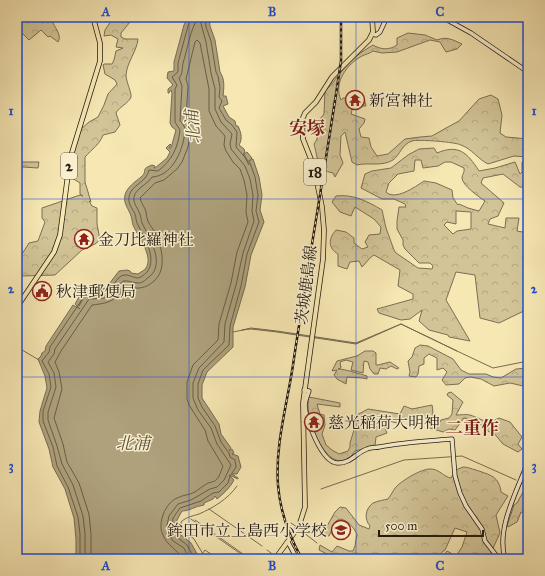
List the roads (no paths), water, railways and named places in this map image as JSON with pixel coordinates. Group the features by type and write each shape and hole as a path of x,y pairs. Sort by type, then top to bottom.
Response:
{"main road":[{"name":"2","path":"17,307 52,255 60,235 70,159 100,61 100,43 93,17"},
{"path":"372,17 374,27 372,34 376,35 380,32 387,17"},
{"path":"442,17 472,33 528,72"},
{"name":"茨城鹿島線","path":"275,559 298,528 305,507 304,390 323,259 324,224 317,177 303,139 302,120 305,113 316,102 332,77 368,42 372,34"},
{"path":"305,414 320,448 335,462 350,460 367,449 427,440 452,439 455,476 460,493 466,506 482,529 485,541 499,559"},
{"path":"505,559 502,544 504,527 528,462"},
{"path":"288,542 298,559"}],"water":[{"name":"北浦","path":"188,17 209,17 210,26 215,40 220,72 222,75 224,87 223,96 226,96 228,104 223,106 229,117 235,121 236,126 238,126 241,137 239,145 244,149 245,152 243,154 249,165 244,154 247,152 252,158 249,161 253,159 259,177 262,195 260,210 264,222 251,255 245,287 233,327 233,347 207,372 202,385 202,398 219,424 221,434 231,448 229,451 232,449 234,453 232,454 238,456 241,467 237,474 232,474 238,479 229,475 234,480 229,488 217,499 215,496 213,499 204,503 204,505 182,511 177,520 176,529 191,543 200,559 76,559 74,518 65,489 53,467 49,449 39,422 40,411 47,388 45,376 38,359 45,351 46,346 73,305 80,309 75,304 79,297 82,299 79,306 83,299 79,296 83,292 89,289 94,290 106,288 119,271 127,270 131,273 138,274 146,268 148,258 125,204 125,195 129,187 143,175 146,168 152,165 155,166 155,168 167,158 170,152 166,148 170,144 171,145 169,148 171,148 176,130 170,123 171,90 168,93 168,89 173,85 167,78 168,72 174,71 174,62 184,25"},
{"path":"401,324 356,344 277,332 251,329 242,330 251,328 356,343"}],"waterway":[{"path":"233,332 243,330"},
{"path":"17,347 39,360"},
{"path":"457,351 493,368 528,361"},
{"path":"321,489 404,460 462,456 516,480"},
{"path":"524,484 528,486"},
{"path":"206,559 194,539 182,529 181,522 215,506 225,499 237,486"},
{"path":"209,509 262,546"},
{"path":"191,519 248,559"},
{"path":"195,520 250,559"},
{"path":"291,523 297,527"},
{"path":"299,529 317,543"},
{"path":"202,554 205,550 218,559"},
{"path":"267,550 275,556"}],"railway":[{"path":"302,559 289,533 283,514 278,485 278,455 341,61 341,17"}],"place":[{"name":"新宮神社","path":"355,100"},
{"name":"金刀比羅神社","path":"84,239"},
{"name":"秋津郵便局","path":"42,291"},
{"name":"慈光稲荷大明神","path":"314,422"},
{"name":"鉾田市立上島西小学校","path":"341,530"}],"district":[{"name":"安塚","path":"307,128"},
{"name":"二重作","path":"472,428"}]}
